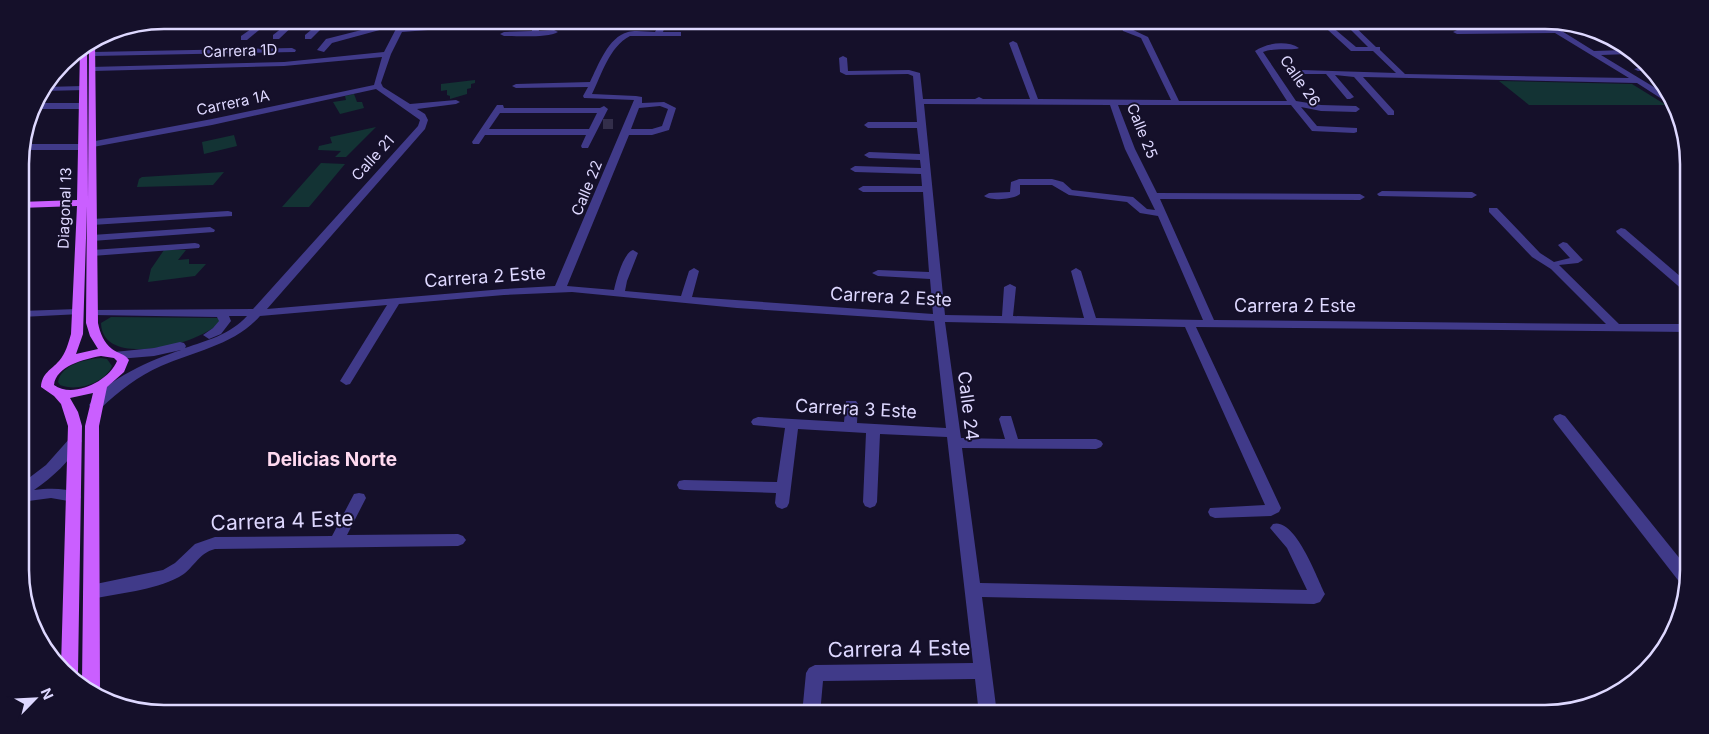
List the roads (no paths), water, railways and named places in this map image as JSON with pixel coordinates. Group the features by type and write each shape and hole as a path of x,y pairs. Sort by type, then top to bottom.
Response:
{"main road":[{"name":"Diagonal 13","path":"62,366 76,342 77,312 93,144 93,69 86,54"},
{"name":"Diagonal 13","path":"84,56 83,146 87,204 92,222 92,323 94,334 99,344 113,354"},
{"path":"29,205 87,204"},
{"path":"113,354 123,360 121,368 114,376 102,384 75,393 59,394 49,390 46,384 51,375 62,366 85,355 113,354"},
{"path":"91,683 92,426 102,384"},
{"path":"59,394 73,413 75,441 69,667"}],"street":[{"path":"244,38 256,29"},
{"path":"276,37 285,29"},
{"path":"308,37 317,29"},
{"path":"322,50 329,41 384,29"},
{"path":"378,86 377,81 387,54 401,29"},
{"path":"536,29 536,33"},
{"path":"658,34 660,29"},
{"path":"1126,29 1144,37 1176,103"},
{"path":"1331,29 1356,50 1376,49"},
{"path":"1354,29 1403,76"},
{"path":"1458,32 1557,31 1661,94"},
{"path":"504,34 554,32"},
{"path":"618,124 628,128 652,132 666,128 672,108 669,105 588,97 589,84 594,71 600,71 614,43 625,35 678,34"},
{"path":"1014,43 1035,102"},
{"name":"Calle 26","path":"1295,48 1270,45 1259,51 1293,103 1315,129 1354,130"},
{"path":"90,51 292,50"},
{"path":"1594,54 1622,53"},
{"name":"Carrera 1D","path":"93,69 284,64 387,54"},
{"name":"Calle 24","path":"843,58 844,72 846,73 915,73 917,75 934,276 987,705"},
{"path":"1301,72 1328,72 1356,76 1652,83"},
{"path":"1328,72 1350,97"},
{"path":"1356,76 1390,112"},
{"path":"57,83 84,85"},
{"path":"516,86 589,84"},
{"path":"53,87 84,85"},
{"name":"Calle 21","path":"96,405 114,388 139,372 162,360 229,336 246,325 422,127 424,124 423,118 378,86"},
{"name":"Carrera 1A","path":"93,144 212,122 378,86"},
{"path":"918,101 979,101 978,99"},
{"path":"918,101 1113,102"},
{"path":"409,107 456,102"},
{"name":"Calle 22","path":"560,289 638,102"},
{"name":"Calle 25","path":"1210,323 1154,196 1130,148 1113,102 1293,103 1322,108 1356,109"},
{"path":"42,106 83,106"},
{"path":"476,142 499,109 603,110 597,127 585,146"},
{"path":"868,125 922,126"},
{"path":"483,132 597,127"},
{"path":"30,147 83,146"},
{"path":"869,155 924,157"},
{"path":"855,169 926,171"},
{"path":"989,196 1013,195 1015,194 1014,184 1020,182 1052,182 1060,184 1069,192 1130,199 1144,211 1161,214"},
{"path":"863,189 927,189"},
{"path":"1382,194 1472,195"},
{"path":"1154,196 1360,197"},
{"path":"1493,210 1536,255 1555,267 1621,327"},
{"path":"92,222 228,214"},
{"path":"92,238 210,230"},
{"path":"1621,231 1680,282"},
{"path":"1562,245 1578,258 1560,261 1561,265 1621,327"},
{"path":"92,253 195,246"},
{"path":"619,293 621,281 633,254"},
{"path":"1076,270 1090,322"},
{"path":"685,300 694,271"},
{"path":"878,273 934,276"},
{"path":"1007,320 1010,287"},
{"name":"Carrera 2 Este","path":"93,312 256,313 560,289 939,318 1210,323 1481,321 1680,328"},
{"path":"346,382 395,302"},
{"path":"29,314 77,312"},
{"path":"209,335 217,331 225,321 221,314 215,313"},
{"name":"Calle 21","path":"113,354 163,350 209,335 256,313"},
{"path":"1190,322 1206,362 1274,508 1271,510 1215,512"},
{"path":"850,428 851,404"},
{"path":"1006,418 1012,444"},
{"path":"1560,420 1680,570"},
{"name":"Carrera 3 Este","path":"758,422 850,428 1012,444 1096,444"},
{"path":"782,503 792,424"},
{"path":"870,502 873,430"},
{"path":"29,485 51,470 75,441"},
{"path":"684,485 784,488"},
{"path":"29,496 51,493 74,497"},
{"path":"337,540 359,498"},
{"path":"974,590 1314,597 1317,594 1294,544 1278,528"},
{"name":"Carrera 4 Este","path":"91,592 164,576 176,571 202,545 215,543 458,540"},
{"name":"Carrera 4 Este","path":"812,705 814,673 983,671"}],"tunnel":[{"path":"603,124 618,124"}],"district":[{"name":"Delicias Norte","path":"332,459"}]}
